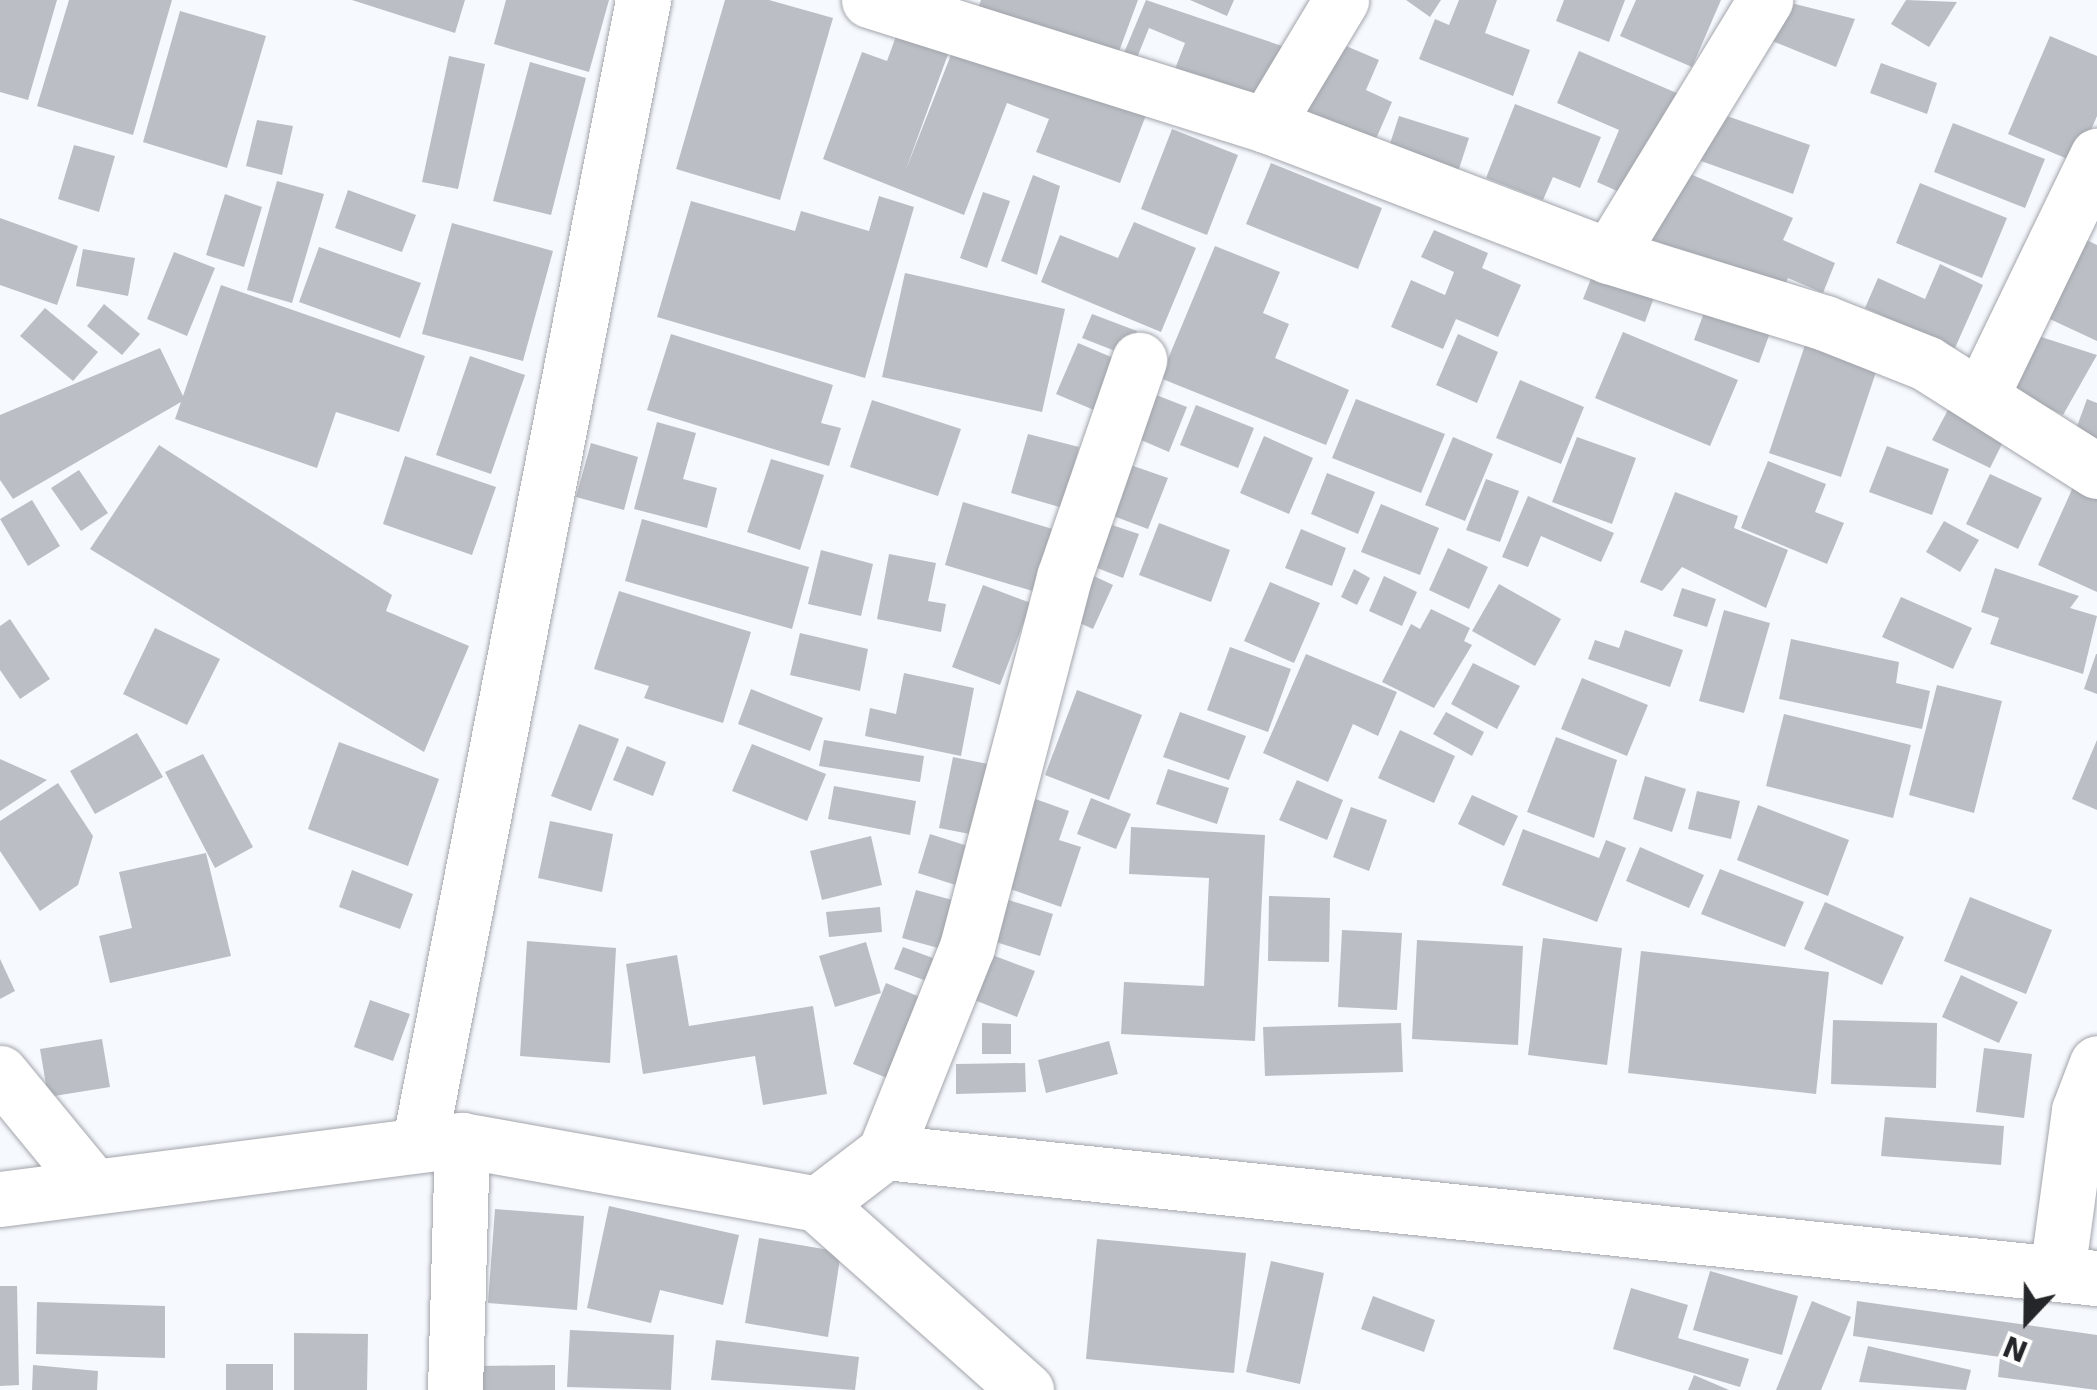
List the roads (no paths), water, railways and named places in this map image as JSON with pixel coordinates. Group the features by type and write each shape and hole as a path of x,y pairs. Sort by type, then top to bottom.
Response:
{"street":[{"path":"455,1390 441,1140 643,0"},
{"path":"869,0 1266,124 1609,256 1825,323 1982,396 2097,471"},
{"path":"1266,124 1342,0"},
{"path":"1609,256 1765,0"},
{"path":"1982,396 2097,156"},
{"path":"817,1204 885,1152 967,947 1064,577 1138,360"},
{"path":"885,1152 2077,1276 2079,1110 2097,1063"},
{"path":"0,1073 92,1185"},
{"path":"0,1199 441,1140 817,1204 1026,1390"}]}
